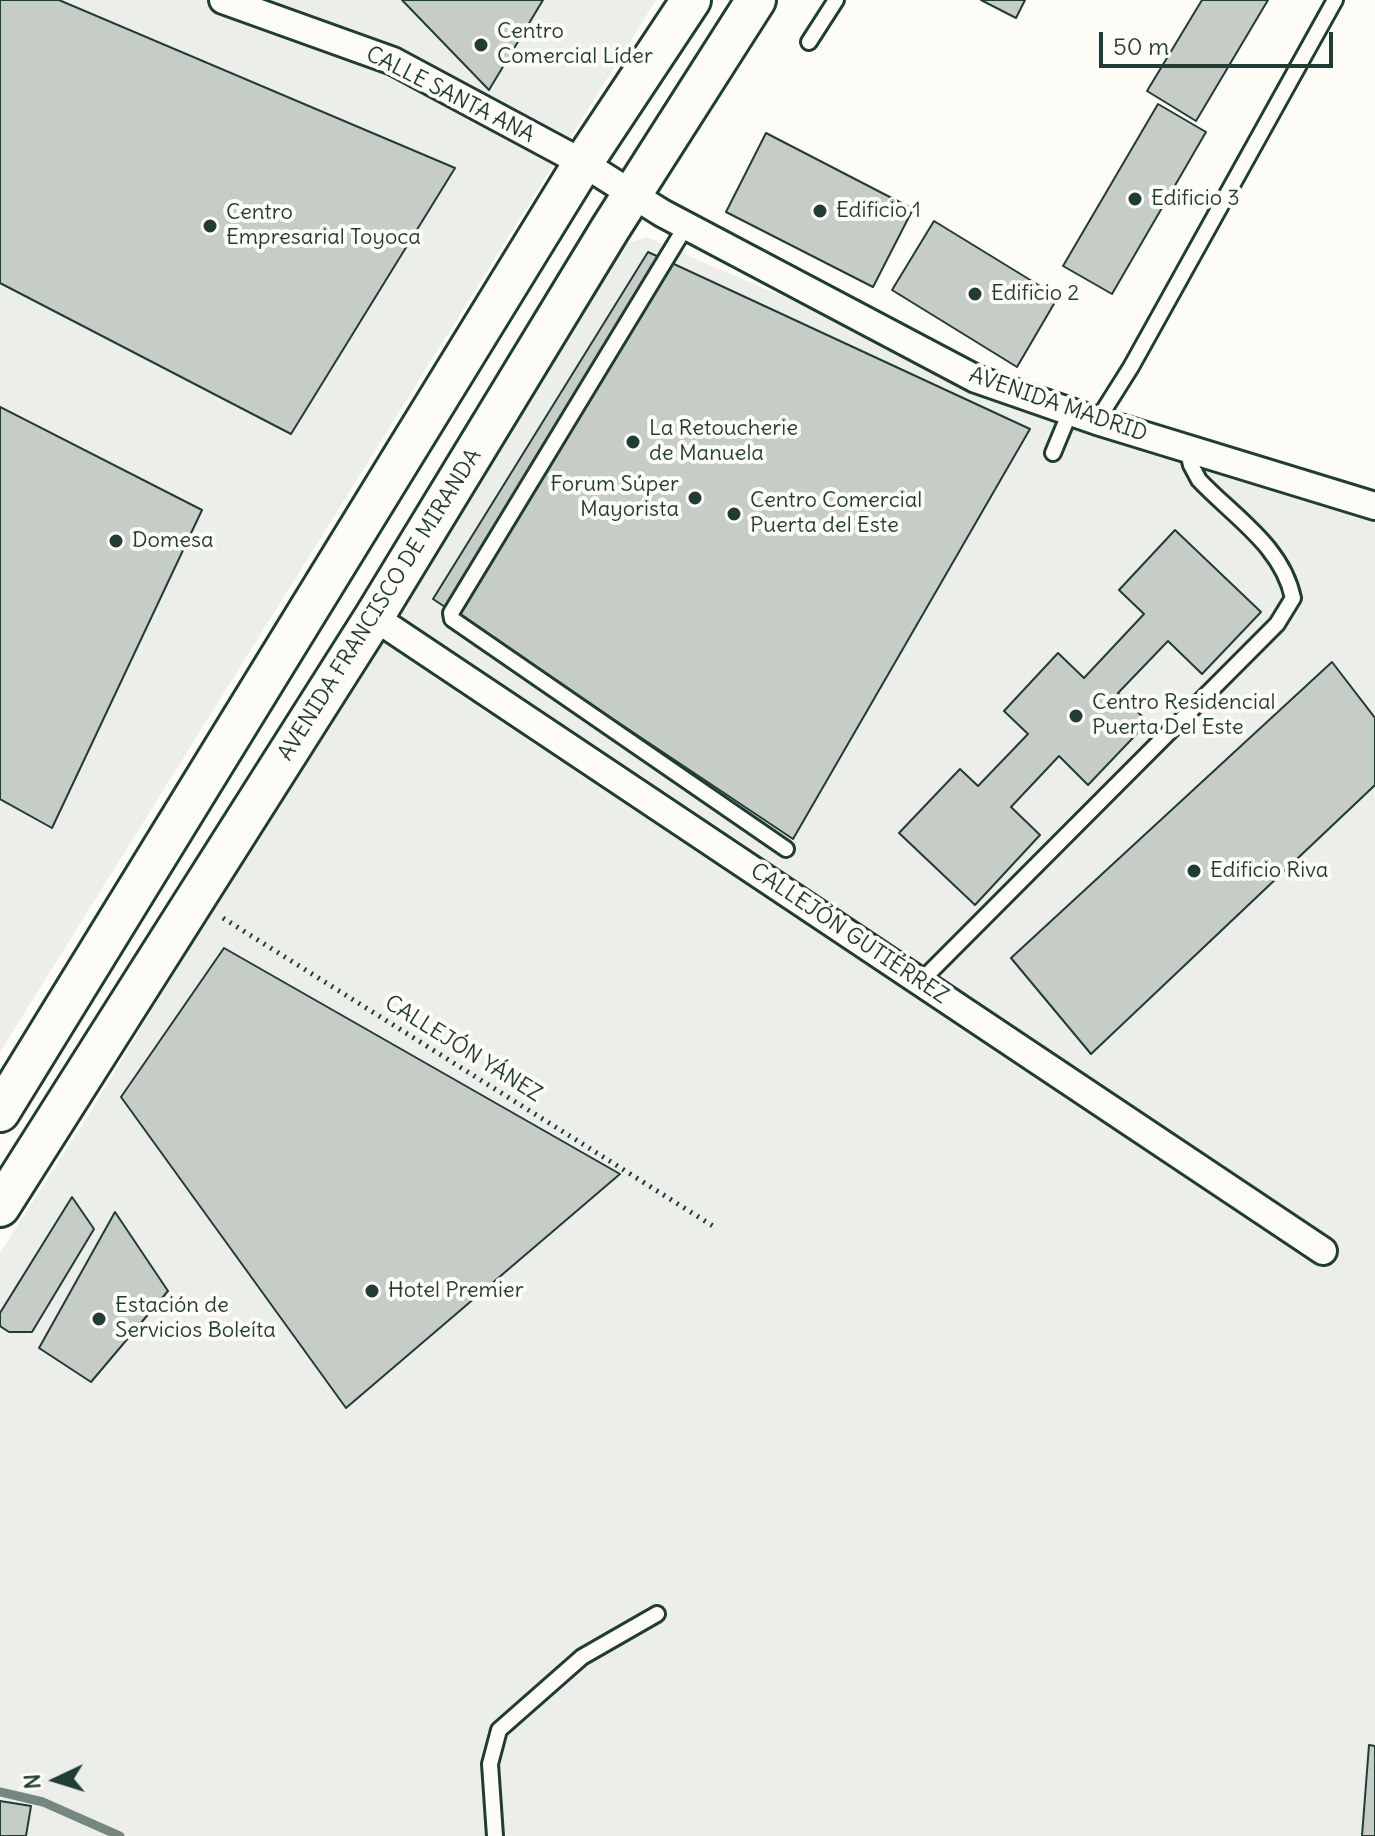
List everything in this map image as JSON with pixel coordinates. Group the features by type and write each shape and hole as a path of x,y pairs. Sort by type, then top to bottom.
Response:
{"main road":[{"path":"0,1112 583,163 691,0"},
{"name":"AVENIDA FRANCISCO DE MIRANDA","path":"6,1184 195,900 374,617 632,194 756,0"}],"street":[{"name":"CALLE SANTA ANA","path":"223,0 393,61 583,163 632,194"},
{"name":"AVENIDA MADRID","path":"632,194 686,226 976,379 1097,421 1375,506"},
{"name":"CALLEJÓN GUTIÉRREZ","path":"374,617 1323,1251"}],"lane":[{"path":"809,42 836,0"},
{"path":"1097,421 1131,367 1335,0"},
{"path":"686,226 451,613 455,624 786,849"},
{"path":"1053,453 1070,412"},
{"path":"920,982 1277,624 1293,598 1277,556 1199,480 1187,449"},
{"path":"495,1836 490,1764 499,1730 582,1657 657,1614"}],"path":[{"name":"CALLEJÓN YÁNEZ","path":"195,900 713,1226"}],"shaded area":[{"path":"0,0 656,0 0,1052"},
{"path":"646,237 848,325 1375,511 1375,1836 0,1836 0,1253 91,1111 301,764 615,259 626,244"}],"building":[{"name":"Centro Empresarial Toyoca","path":"0,0 59,0 455,168 291,434 0,283"},
{"name":"Centro Comercial Líder","path":"402,0 543,0 489,90"},
{"path":"981,0 1025,0 1016,18"},
{"path":"1202,0 1268,0 1196,121 1147,91"},
{"name":"Edificio 3","path":"1158,104 1206,132 1112,294 1063,266"},
{"name":"Edificio 1","path":"766,133 913,209 873,287 726,212"},
{"name":"Edificio 2","path":"934,221 1058,297 1017,367 892,290"},
{"name":"Centro Comercial Puerta del Este","path":"648,252 1030,429 793,839 433,599"},
{"path":"0,407 202,510 52,828 0,799"},
{"name":"Centro Residencial Puerta Del Este","path":"1175,530 1261,612 1202,674 1168,641 1118,693 1148,722 1088,785 1059,756 1011,807 1040,835 975,905 899,833 960,769 978,786 1028,734 1004,711 1058,653 1084,678 1144,614 1119,590"},
{"name":"Edificio Riva","path":"1332,662 1375,718 1375,785 1091,1054 1011,958"},
{"name":"Hotel Premier","path":"224,948 620,1174 346,1408 121,1097"},
{"path":"72,1197 94,1229 32,1332 9,1332 0,1326 0,1313"},
{"name":"Estación de Servicios Boleíta","path":"115,1212 168,1291 91,1382 39,1348"},
{"path":"1369,1745 1375,1746 1375,1836 1362,1836"},
{"path":"0,1801 31,1806 26,1836 0,1836"}],"waterway":[{"path":"0,1792 43,1802 120,1836"}],"place":[{"name":"Centro Comercial Líder","path":"481,45"},
{"name":"Edificio 3","path":"1135,199"},
{"name":"Edificio 1","path":"820,211"},
{"name":"Centro Empresarial Toyoca","path":"210,226"},
{"name":"Edificio 2","path":"975,294"},
{"name":"La Retoucherie de Manuela","path":"633,442"},
{"name":"Forum Súper Mayorista","path":"695,498"},
{"name":"Centro Comercial Puerta del Este","path":"734,514"},
{"name":"Domesa","path":"116,541"},
{"name":"Centro Residencial Puerta Del Este","path":"1076,716"},
{"name":"Edificio Riva","path":"1194,871"},
{"name":"Hotel Premier","path":"372,1291"},
{"name":"Estación de Servicios Boleíta","path":"99,1319"}]}
